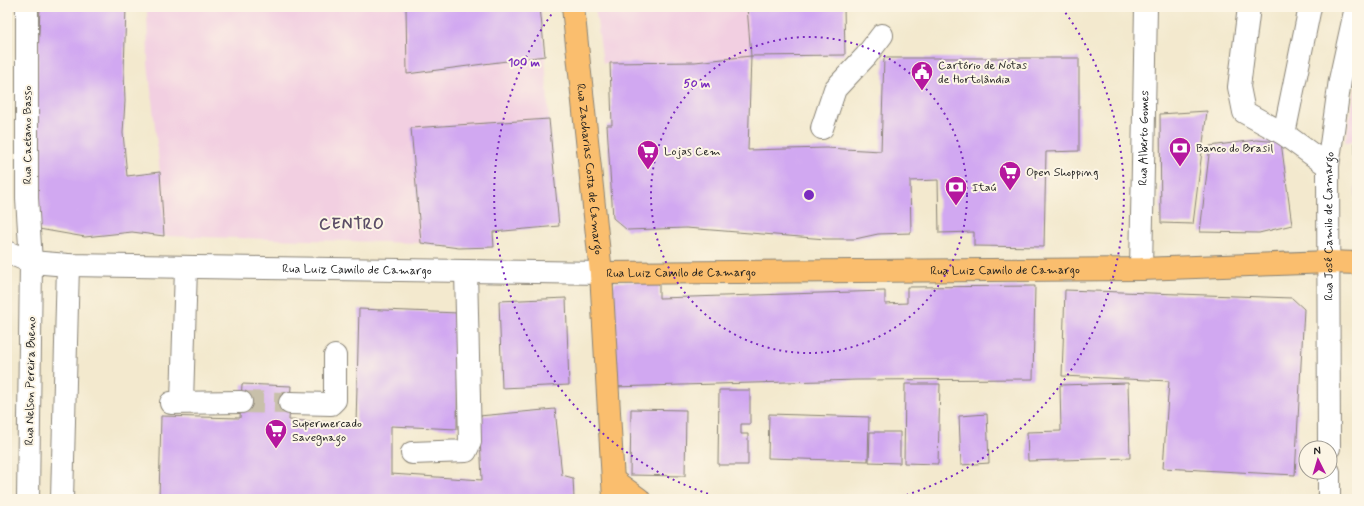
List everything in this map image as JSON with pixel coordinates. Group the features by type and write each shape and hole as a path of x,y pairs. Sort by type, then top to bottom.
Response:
{"main road":[{"name":"Rua Zacharias Costa de Camargo","path":"573,7 600,272 614,489"},
{"name":"Rua Luiz Camilo de Camargo","path":"600,272 1141,269 1357,262"},
{"path":"614,489 639,499"}],"street":[{"name":"Rua Caetano Basso","path":"27,7 27,198 31,262"},
{"name":"Rua Alberto Gomes","path":"1141,269 1146,7"},
{"path":"1249,7 1239,87 1244,112 1284,134 1328,166"},
{"path":"1284,134 1310,7"},
{"name":"Rua José Camilo de Camargo","path":"1329,440 1328,166 1338,94 1356,7"},
{"path":"822,128 835,89 866,56 882,35"},
{"path":"1338,94 1357,76"},
{"name":"Rua Luiz Camilo de Camargo","path":"7,252 31,262 68,266 600,272"},
{"name":"Rua Nelson Pereira Bueno","path":"28,499 31,262"},
{"path":"62,499 68,266"},
{"path":"186,267 176,402 241,402"},
{"path":"412,453 466,451 470,442 466,271"},
{"path":"290,403 331,404 335,400 335,356"},
{"path":"1329,480 1329,499"}],"shaded area":[{"path":"147,7 406,7 408,74 545,56 549,119 411,128 421,243 164,236 160,172 148,63"},
{"path":"595,7 747,7 751,56 699,62 603,63"},
{"path":"1357,82 1357,142 1345,142"}],"building":[{"path":"40,7 126,7 124,71 125,101 123,133 127,176 160,172 164,236 132,232 85,237 39,229 34,159"},
{"path":"406,7 540,7 545,56 407,74"},
{"path":"747,7 844,7 845,55 751,56"},
{"path":"751,56 748,150 826,148 881,151 884,58 1079,58 1079,151 1046,152 1044,247 974,246 974,232 939,233 938,180 910,181 911,233 878,234 855,239 826,239 686,228 627,230 613,218 607,125 612,125 610,63 695,62"},
{"name":"Banco do Brasil","path":"1207,111 1193,224 1161,223 1160,114"},
{"path":"549,119 559,226 493,232 494,247 459,248 421,243 411,128"},
{"path":"1256,140 1281,142 1292,225 1259,233 1200,232 1210,146"},
{"path":"1355,142 1357,142 1357,201 1356,201"},
{"path":"659,281 659,298 885,291 885,304 907,303 907,287 1035,286 1033,379 857,380 612,387 609,292 616,282"},
{"path":"1065,290 1292,298 1304,309 1295,475 1163,468 1169,381 1062,376"},
{"path":"566,298 569,385 502,388 499,301"},
{"path":"359,309 458,313 457,429 391,426 391,474 482,480 479,416 555,409 562,475 573,478 574,499 159,499 161,416 240,418 242,384 291,386 289,420 356,424"},
{"path":"1128,383 1130,458 1028,461 1027,432 1061,431 1060,385"},
{"path":"905,384 940,384 938,464 904,463"},
{"path":"719,390 750,390 750,424 741,424 741,434 748,434 748,465 718,465"},
{"path":"631,409 686,410 685,476 630,475"},
{"path":"769,414 869,417 868,461 768,458"},
{"path":"987,414 989,463 961,465 959,416"},
{"path":"870,432 900,432 900,463 869,462"}],"tunnel":[{"path":"241,402 290,403"}],"place":[{"name":"Cartório de Notas de Hortolândia","path":"922,92"},
{"name":"Banco do Brasil","path":"1180,168"},
{"name":"Lojas Cem","path":"648,170"},
{"name":"Open Shopping","path":"1010,192"},
{"name":"Itaú","path":"956,206"},
{"name":"Supermercado Savegnago","path":"276,450"}],"district":[{"name":"CENTRO","path":"352,223"}]}
